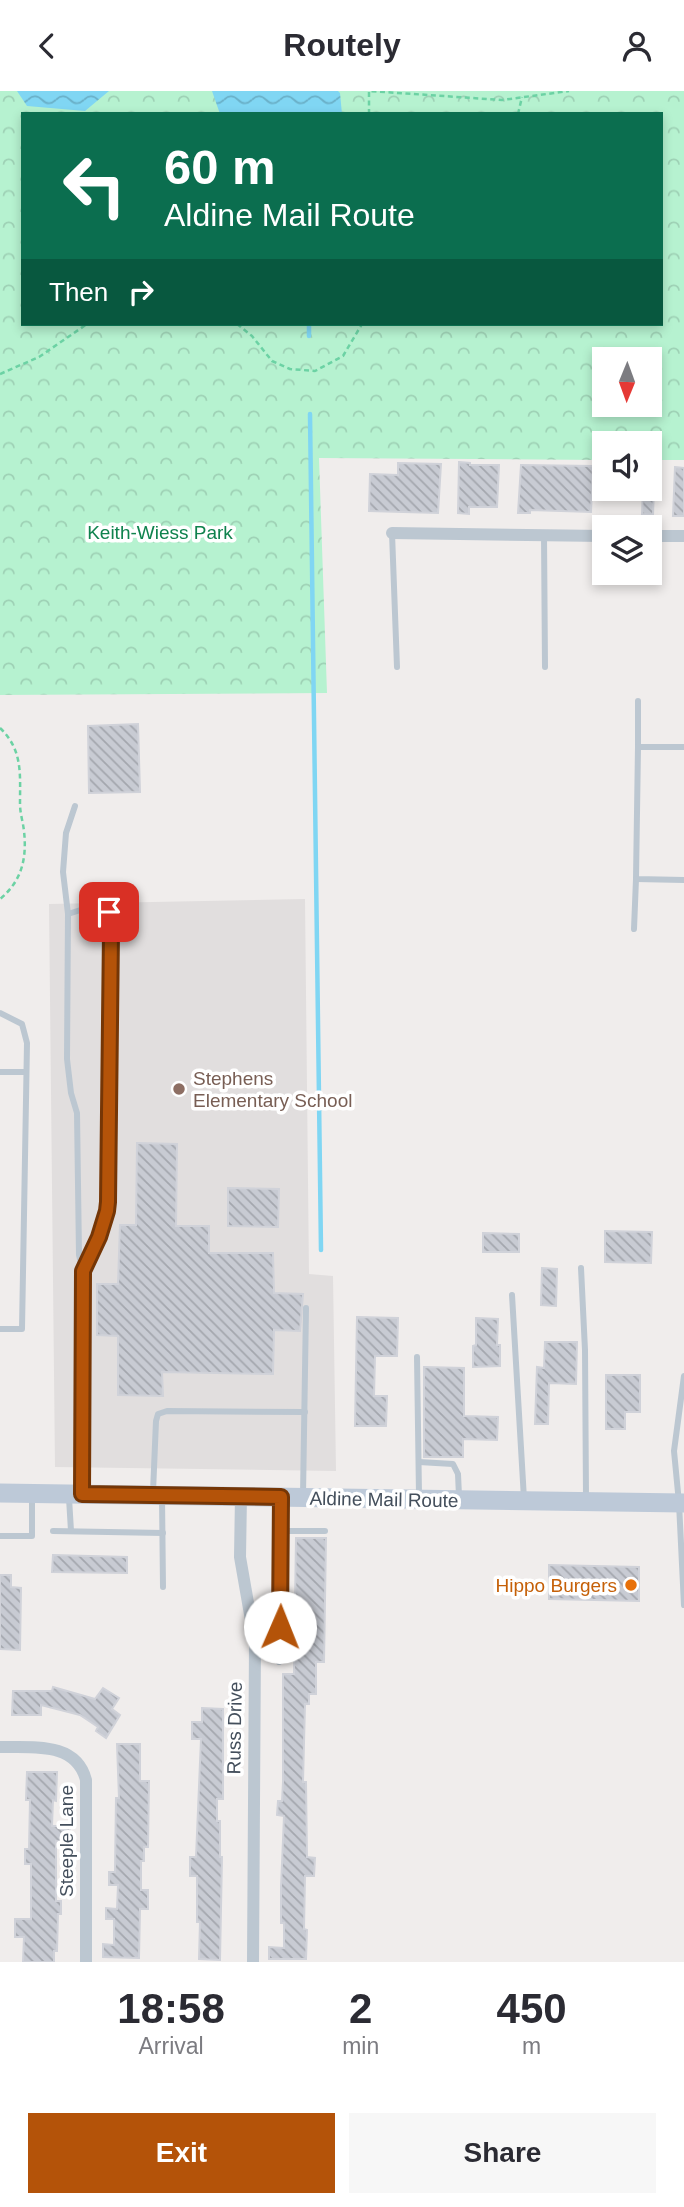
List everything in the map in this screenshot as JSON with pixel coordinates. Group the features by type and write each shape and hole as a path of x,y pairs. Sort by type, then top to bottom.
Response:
{"main road":[{"name":"Aldine Mail Route","path":"0,1493 682,1503"}],"street":[{"path":"393,533 592,536"},
{"path":"662,536 684,536"},
{"name":"Russ Drive","path":"241,1496 240,1557 255,1643 253,1962"},
{"name":"Steeple Lane","path":"0,1747 48,1748 67,1753 74,1757 84,1771 86,1962"}],"lane":[{"path":"393,533 397,667"},
{"path":"544,535 545,667"},
{"path":"634,929 638,701"},
{"path":"638,747 684,747"},
{"path":"71,1531 75,1494 83,1271 79,1255 79,1130 67,1059 68,914 63,872 66,833 75,806"},
{"path":"636,879 684,880"},
{"path":"68,914 96,905 105,907 109,912 111,932 107,1211 99,1237 83,1271"},
{"path":"0,1013 22,1024 27,1043 22,1329 0,1329"},
{"path":"0,1072 26,1072"},
{"path":"581,1268 586,1502"},
{"path":"512,1295 525,1501"},
{"path":"303,1497 306,1308"},
{"path":"417,1357 419,1499"},
{"path":"684,1376 674,1451 682,1503 684,1605"},
{"path":"163,1587 163,1533 158,1495 158,1414 167,1411 305,1412"},
{"path":"419,1462 453,1464 458,1474 459,1500"},
{"path":"0,1536 32,1536 32,1493"},
{"path":"279,1661 281,1497"},
{"path":"53,1531 163,1533"},
{"path":"281,1531 325,1531"},
{"path":"255,1643 280,1643"}],"path":[{"path":"369,112 369,91 502,100 569,91"},
{"path":"518,112 522,97"},
{"path":"0,375 39,357 84,326"},
{"path":"240,326 252,336 272,362 290,369 315,372 343,356 361,326"},
{"path":"0,728 14,746 21,767 20,806 26,848 19,877 0,899"}],"shaded area":[{"name":"Stephens Elementary School","path":"305,899 309,1274 333,1276 336,1471 55,1467 49,904"}],"green space":[{"name":"Keith-Wiess Park","path":"0,91 684,91 684,460 662,460 662,431 592,431 592,460 319,458 327,693 0,695"}],"water":[{"path":"17,91 109,91 85,111 27,106"},
{"path":"212,91 338,91 342,112 219,112"}],"building":[{"path":"459,462 470,465 499,465 497,507 469,507 469,514 458,513"},
{"path":"398,463 441,464 438,513 369,511 370,474 398,475"},
{"path":"521,465 592,466 591,512 530,510 530,513 518,513"},
{"path":"675,467 684,468 684,516 673,516"},
{"path":"642,501 654,501 653,515 642,514"},
{"path":"138,724 140,792 89,793 88,726"},
{"path":"137,1143 177,1144 176,1226 209,1226 209,1253 273,1253 274,1293 303,1294 300,1331 274,1330 273,1374 162,1372 163,1396 118,1395 118,1336 97,1335 97,1284 118,1284 120,1225 136,1225"},
{"path":"228,1188 279,1189 278,1227 228,1226"},
{"path":"605,1231 652,1232 651,1263 605,1262"},
{"path":"483,1233 519,1234 519,1252 483,1252"},
{"path":"542,1268 557,1269 556,1306 541,1305"},
{"path":"357,1317 398,1318 397,1356 375,1356 374,1396 387,1396 386,1426 355,1426"},
{"path":"476,1318 498,1319 497,1345 500,1345 500,1366 473,1367"},
{"path":"545,1342 577,1342 576,1384 549,1383 548,1424 535,1424 537,1367 544,1368"},
{"path":"424,1367 464,1368 464,1416 498,1417 497,1440 463,1439 463,1457 424,1457"},
{"path":"606,1375 640,1375 640,1412 625,1412 625,1429 606,1429"},
{"path":"296,1538 326,1538 324,1662 316,1662 316,1694 309,1694 309,1704 305,1704 303,1782 306,1782 307,1857 315,1858 314,1876 305,1876 306,1959 269,1959 269,1947 284,1948 281,1887 284,1816 277,1815 278,1801 282,1801 283,1782 283,1674 294,1674"},
{"path":"53,1555 127,1557 127,1573 52,1572"},
{"path":"549,1565 639,1567 639,1601 549,1599"},
{"path":"0,1575 11,1575 11,1587 21,1588 20,1650 0,1649"},
{"path":"53,1687 95,1699 103,1688 119,1698 112,1709 120,1715 106,1738 96,1731 98,1727 80,1715 41,1705 41,1715 12,1715 13,1691 52,1691"},
{"path":"202,1708 223,1709 223,1799 217,1799 222,1857 220,1960 199,1959 197,1876 190,1876 190,1857 196,1857 201,1739 192,1739 192,1722 202,1722"},
{"path":"117,1744 140,1744 140,1781 149,1781 148,1847 144,1847 144,1861 141,1861 141,1890 148,1890 148,1909 140,1909 139,1958 103,1957 103,1944 114,1945 114,1919 106,1919 106,1908 117,1909 118,1885 109,1885 109,1872 115,1872 116,1798 119,1798"},
{"path":"27,1772 57,1772 52,1826 70,1826 69,1842 56,1841 56,1901 61,1901 61,1914 58,1914 54,1962 23,1962 24,1937 15,1937 15,1919 31,1919 31,1864 25,1864 25,1849 29,1849 30,1800 26,1800"}],"waterway":[{"path":"309,326 309,336"},
{"path":"310,414 321,1250"}],"place":[{"name":"Stephens Elementary School","path":"179,1089"},
{"name":"Hippo Burgers","path":"631,1585"}],"route":[{"path":"109,912 108,1202 99,1237 83,1271 82,1494 281,1497 280,1627"}]}
